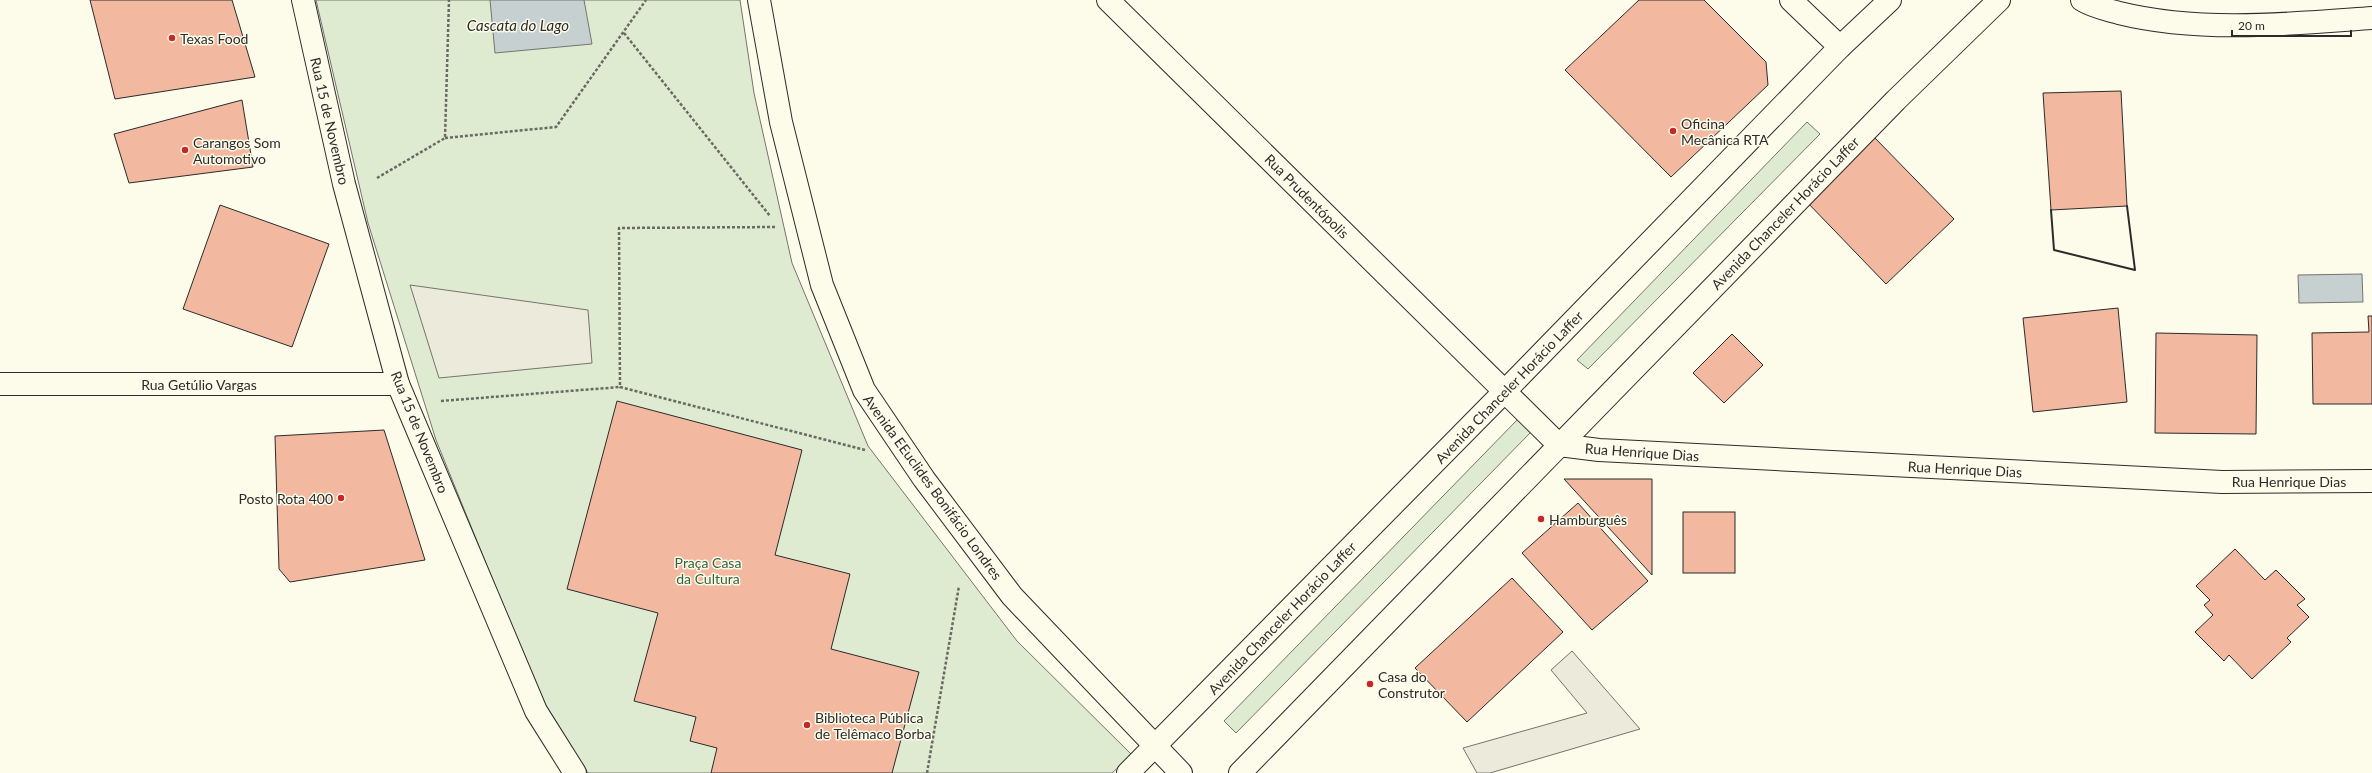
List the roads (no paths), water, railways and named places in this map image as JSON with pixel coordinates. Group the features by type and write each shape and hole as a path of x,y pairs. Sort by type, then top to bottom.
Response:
{"main road":[{"name":"Rua 15 de Novembro","path":"303,0 344,184 398,384 536,711 575,773"},
{"name":"Avenida EEuclides Bonifácio Londres","path":"759,0 781,122 822,285 864,390 924,479 1012,596 1181,773"},
{"name":"Rua Prudentópolis","path":"1108,0 1559,445"},
{"path":"1791,0 1840,47"},
{"name":"Avenida Chanceler Horácio Laffer","path":"1128,773 1156,747 1840,47 1890,0"},
{"name":"Avenida Chanceler Horácio Laffer","path":"1240,773 1896,100 1999,0"},
{"path":"2082,0 2091,6 2149,20 2216,24 2305,23 2372,18"},
{"name":"Rua Getúlio Vargas","path":"0,384 398,384"},
{"name":"Rua Henrique Dias","path":"1559,445 1599,450 2222,482 2372,481"}],"water":[{"name":"Cascata do Lago","path":"490,0 584,0 592,44 495,53"},
{"path":"2362,274 2363,302 2299,303 2298,275"}],"place":[{"name":"Texas Food","path":"172,38"},
{"name":"Oficina Mecânica RTA","path":"1673,131"},
{"name":"Carangos Som Automotivo","path":"185,150"},
{"name":"Posto Rota 400","path":"341,498"},
{"name":"Hamburguês","path":"1541,519"},
{"name":"Casa do Construtor","path":"1370,684"},
{"name":"Biblioteca Pública de Telêmaco Borba","path":"807,725"}],"park label":[{"name":"Praça Casa da Cultura","path":"708,570"}]}
